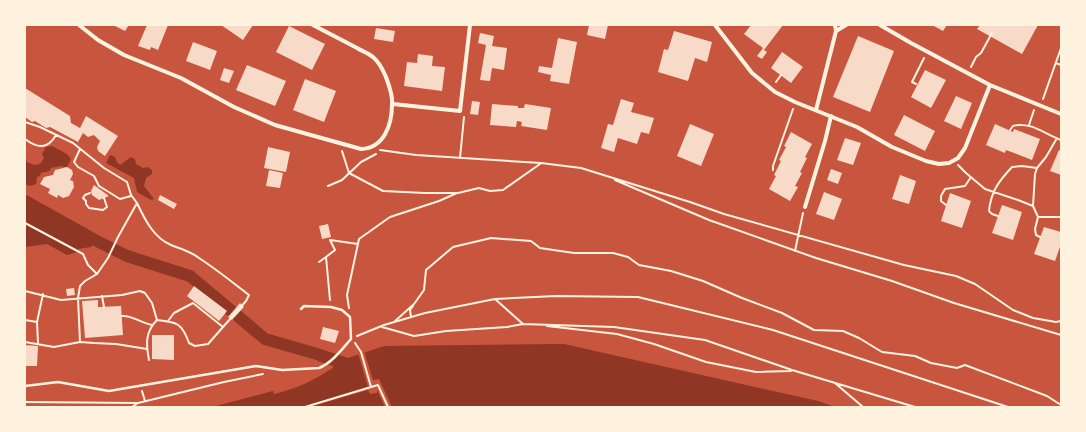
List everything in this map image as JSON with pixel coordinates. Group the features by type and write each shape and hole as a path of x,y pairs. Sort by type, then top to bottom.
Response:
{"street":[{"path":"79,25 98,40 124,55 181,78 234,107 275,125 361,149 374,146 386,135 392,104 391,91 382,68 374,57 313,25"},
{"path":"392,104 460,111 470,25"},
{"path":"715,25 752,73 775,92 795,102 857,127 892,147 926,161 939,164 949,163 958,158 965,148 990,85"},
{"path":"816,110 836,31 835,25"},
{"path":"836,31 846,25"},
{"path":"880,25 967,74 1061,114"},
{"path":"804,208 825,141 831,116"}],"lane":[{"path":"25,386 58,382 109,391 256,366 282,370 319,368 324,366 351,339 350,317 342,310 331,307 304,306 301,309"}],"path":[{"path":"967,74 976,57 981,53 992,32"},
{"path":"1041,105 1061,48"},
{"path":"916,84 912,82 927,52"},
{"path":"1056,62 1061,65"},
{"path":"774,84 781,75"},
{"path":"773,170 773,166 795,102"},
{"path":"460,111 465,118 460,158"},
{"path":"1029,125 1032,116"},
{"path":"25,122 73,143 104,168 127,182 131,196 138,203 145,220 155,234 170,245 185,249 198,257 249,295 208,344 195,346 189,344 183,328 175,322 157,320"},
{"path":"1010,130 1012,126 1018,124 1029,125 1061,140"},
{"path":"25,139 35,145 44,146 53,141 56,135"},
{"path":"1040,237 1036,235 1035,229 1038,217 1033,206 1035,174 1037,168 1046,157 1056,138"},
{"path":"340,144 349,173 383,191 425,194 458,192 479,188 490,191 503,190 541,163"},
{"path":"374,146 382,151 541,163 581,168 724,214 799,234 904,265 956,276 975,284 1013,310 1033,318 1056,322 1061,321"},
{"path":"80,149 74,162 78,167 94,176 98,186 106,193 120,199 131,196"},
{"path":"328,186 342,180 361,162 382,151"},
{"path":"954,160 966,174 985,189 1033,206"},
{"path":"998,216 992,214 989,210 993,192 1012,167 1022,166 1037,168"},
{"path":"605,175 709,220 795,251 954,303 1061,335"},
{"path":"946,205 941,201 941,196 945,189 965,186 971,177"},
{"path":"350,317 347,295 359,239 390,217 440,201 458,192"},
{"path":"90,193 85,195 83,198 89,208 103,210 107,207 104,198"},
{"path":"80,342 78,298 80,286 97,274 108,258 118,237 138,203"},
{"path":"795,251 804,208"},
{"path":"1038,217 1061,217"},
{"path":"25,223 83,254 88,264 97,274"},
{"path":"411,317 410,310 424,290 426,270 453,247 491,238 531,241 540,248 574,253 613,253 628,257 639,265 671,271 703,281 782,313 814,330 843,331 859,338 882,352 915,356 931,363 957,368 965,365 1047,396 1061,405"},
{"path":"319,262 335,250 330,240 358,244"},
{"path":"326,257 331,307"},
{"path":"25,291 43,294 61,300 122,295 140,291 145,293 152,303 157,320"},
{"path":"38,344 37,322 43,294"},
{"path":"102,296 104,307"},
{"path":"371,387 361,352 351,339 380,327 424,313 495,299 556,296 638,297 773,330 1008,407"},
{"path":"495,299 523,324"},
{"path":"168,321 174,313 193,303 223,327"},
{"path":"394,323 414,304"},
{"path":"122,316 127,316 140,322 152,325"},
{"path":"25,320 37,322"},
{"path":"149,360 147,349 148,332 157,320"},
{"path":"380,327 414,336 446,331 507,327 523,324 614,327 705,340 792,370 915,407"},
{"path":"541,325 556,328 617,334 654,344 706,362 756,372 792,370"},
{"path":"25,342 54,347 80,342 116,344 147,349"},
{"path":"25,402 138,403 224,382 262,375"},
{"path":"834,383 863,407"},
{"path":"305,407 378,385 388,407"},
{"path":"141,386 145,401"},
{"path":"132,407 138,403"}],"shaded area":[{"path":"52,146 67,154 71,159 67,167 61,166 51,168 50,171 41,173 40,176 37,177 36,184 30,186 25,184 25,156 27,162 34,165 40,164 44,158 42,154 46,147"},
{"path":"110,155 115,157 120,165 131,157 135,159 136,164 143,168 148,167 152,170 152,174 146,178 144,186 154,199 151,200 137,192 134,178 106,163"},
{"path":"25,201 95,240 91,247 78,249 78,252 67,255 47,244 25,247"},
{"path":"564,344 818,401 835,407 212,407 273,391 274,394 305,384 333,368 333,366 317,361 321,349 348,358 384,346"}],"pier":[{"path":"364,351 373,380 379,379 392,407 385,407 377,390 377,393 370,394 368,390 309,407 303,407 368,387 358,353"}],"building":[{"path":"113,25 129,25 125,31"},
{"path":"147,25 168,25 158,50 151,47 150,50 138,46"},
{"path":"221,25 253,25 243,40"},
{"path":"589,25 608,25 605,39 587,35"},
{"path":"751,25 783,25 764,50 767,52 762,59 757,56 763,48 744,34"},
{"path":"932,25 947,25 943,31"},
{"path":"980,25 1038,25 1022,54 977,29"},
{"path":"289,26 325,44 312,70 276,52"},
{"path":"376,28 395,31 393,42 374,39"},
{"path":"674,31 712,42 707,62 695,58 688,81 658,72 664,49 668,50"},
{"path":"480,33 494,36 492,46 507,48 504,70 492,68 490,81 480,80 486,45 478,43"},
{"path":"858,36 894,51 870,112 833,97"},
{"path":"558,38 577,42 569,84 550,81 551,75 538,72 539,66 552,68"},
{"path":"193,42 217,51 210,70 186,61"},
{"path":"782,52 803,67 791,83 771,68"},
{"path":"418,54 433,56 432,66 445,67 442,91 404,86 407,62 417,63"},
{"path":"247,65 286,81 275,106 236,90"},
{"path":"224,68 234,71 229,83 220,80"},
{"path":"925,70 946,80 931,108 911,97"},
{"path":"305,79 336,91 324,122 293,110"},
{"path":"25,88 70,116 71,123 80,128 86,116 118,136 105,156 98,151 97,147 100,141 94,135 88,137 83,133 78,142 50,127 46,128 25,117"},
{"path":"956,96 972,103 961,129 944,121"},
{"path":"621,99 634,103 631,112 654,118 649,134 641,132 637,144 618,138 614,152 601,148 608,124 613,125"},
{"path":"472,101 480,102 478,115 470,114"},
{"path":"492,104 518,106 518,108 524,108 525,104 551,108 547,130 521,126 522,122 517,121 516,127 490,125"},
{"path":"904,115 935,131 925,151 894,135"},
{"path":"690,124 714,134 701,166 677,156"},
{"path":"995,124 1013,132 1014,129 1040,139 1032,160 1006,150 1005,153 986,145"},
{"path":"791,132 812,144 805,157 807,158 800,172 802,173 795,186 798,187 790,201 769,189 776,176 774,175 781,161 779,160 786,147 784,146"},
{"path":"845,138 861,143 853,165 837,160"},
{"path":"268,147 290,152 286,172 264,168"},
{"path":"1059,150 1061,151 1061,175 1050,171"},
{"path":"67,167 72,170 73,174 70,180 73,181 74,187 69,196 63,198 58,195 57,198 48,193 50,189 40,184 44,177 53,175 55,170"},
{"path":"831,169 842,173 838,184 827,180"},
{"path":"269,170 283,173 280,188 266,186"},
{"path":"900,175 916,181 909,204 892,199"},
{"path":"94,185 109,196 99,200 92,195 91,191"},
{"path":"824,192 842,199 834,220 816,214"},
{"path":"950,193 971,201 962,228 941,221"},
{"path":"160,195 177,204 174,209 158,200"},
{"path":"1002,205 1022,212 1013,240 992,233"},
{"path":"328,224 331,237 322,239 319,226"},
{"path":"1044,227 1061,232 1061,244 1055,261 1034,254"},
{"path":"194,286 227,311 219,321 187,296"},
{"path":"74,288 75,295 67,296 66,289"},
{"path":"98,300 98,307 121,306 123,335 85,338 82,301"},
{"path":"240,303 244,307 232,320 228,317"},
{"path":"323,327 339,331 335,343 320,339"},
{"path":"152,335 174,335 174,360 152,359"},
{"path":"25,345 38,346 37,366 25,366"}],"waterway":[{"path":"25,201 127,256 190,276 265,339 317,354"}]}
